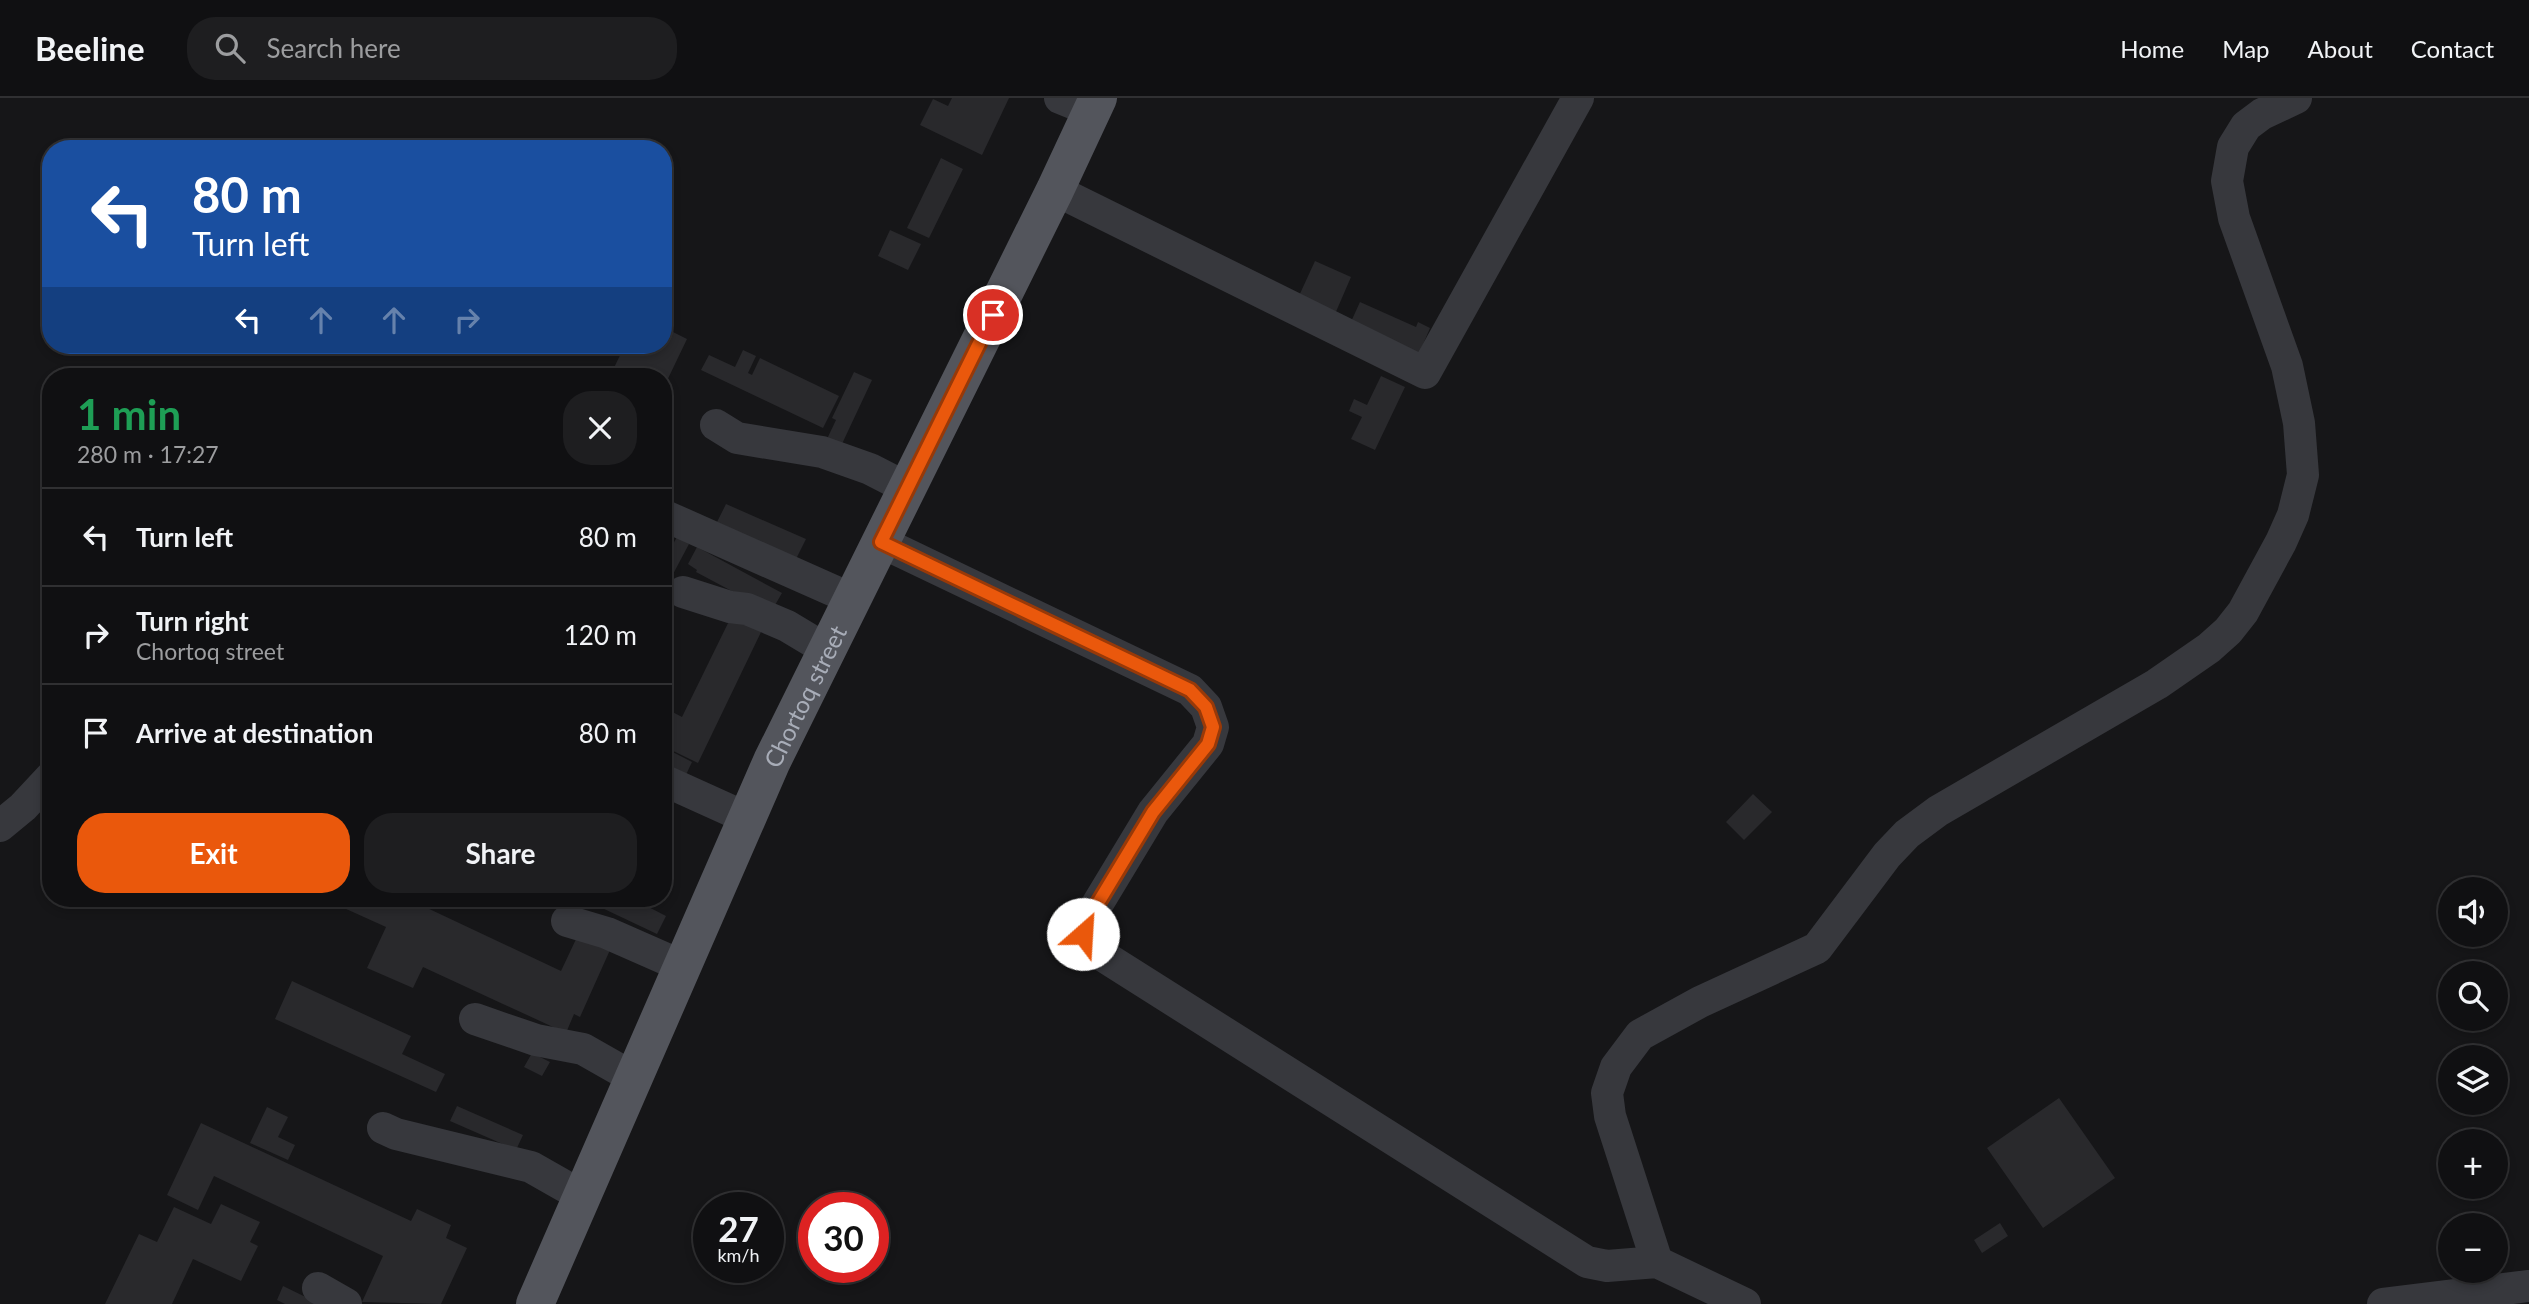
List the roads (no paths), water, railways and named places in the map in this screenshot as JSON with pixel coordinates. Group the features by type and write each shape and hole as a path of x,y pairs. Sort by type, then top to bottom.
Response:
{"main road":[{"name":"Chortoq street","path":"535,1304 772,761 1055,190 1083,102"}],"street":[{"path":"1055,190 1425,373 1578,98"},
{"path":"1657,1262 1610,1116 1607,1093 1616,1067 1640,1035 1700,1002 1817,948 1887,855 1907,834 1938,811 2157,684 2209,648 2228,631 2243,612 2293,515 2303,475 2299,423 2287,366 2234,218 2227,181 2233,147 2246,126 2262,114 2296,98"},
{"path":"716,425 737,438 822,452 870,469 907,488"},
{"path":"672,519 852,599"},
{"path":"881,542 1190,690 1206,707 1213,727 1208,744 1153,812 1086,923 1083,934 1084,942 1089,947 1587,1262 1607,1266 1657,1262 1745,1304"},
{"path":"683,592 730,607 747,608 787,626 827,650"},
{"path":"672,784 747,818"},
{"path":"0,826 42,787"},
{"path":"567,921 618,937 682,966"},
{"path":"475,1019 536,1040 583,1049 634,1077"},
{"path":"383,1128 396,1135 531,1167 582,1196"},
{"path":"2383,1304 2529,1286"},
{"path":"318,1288 346,1304"}]}
